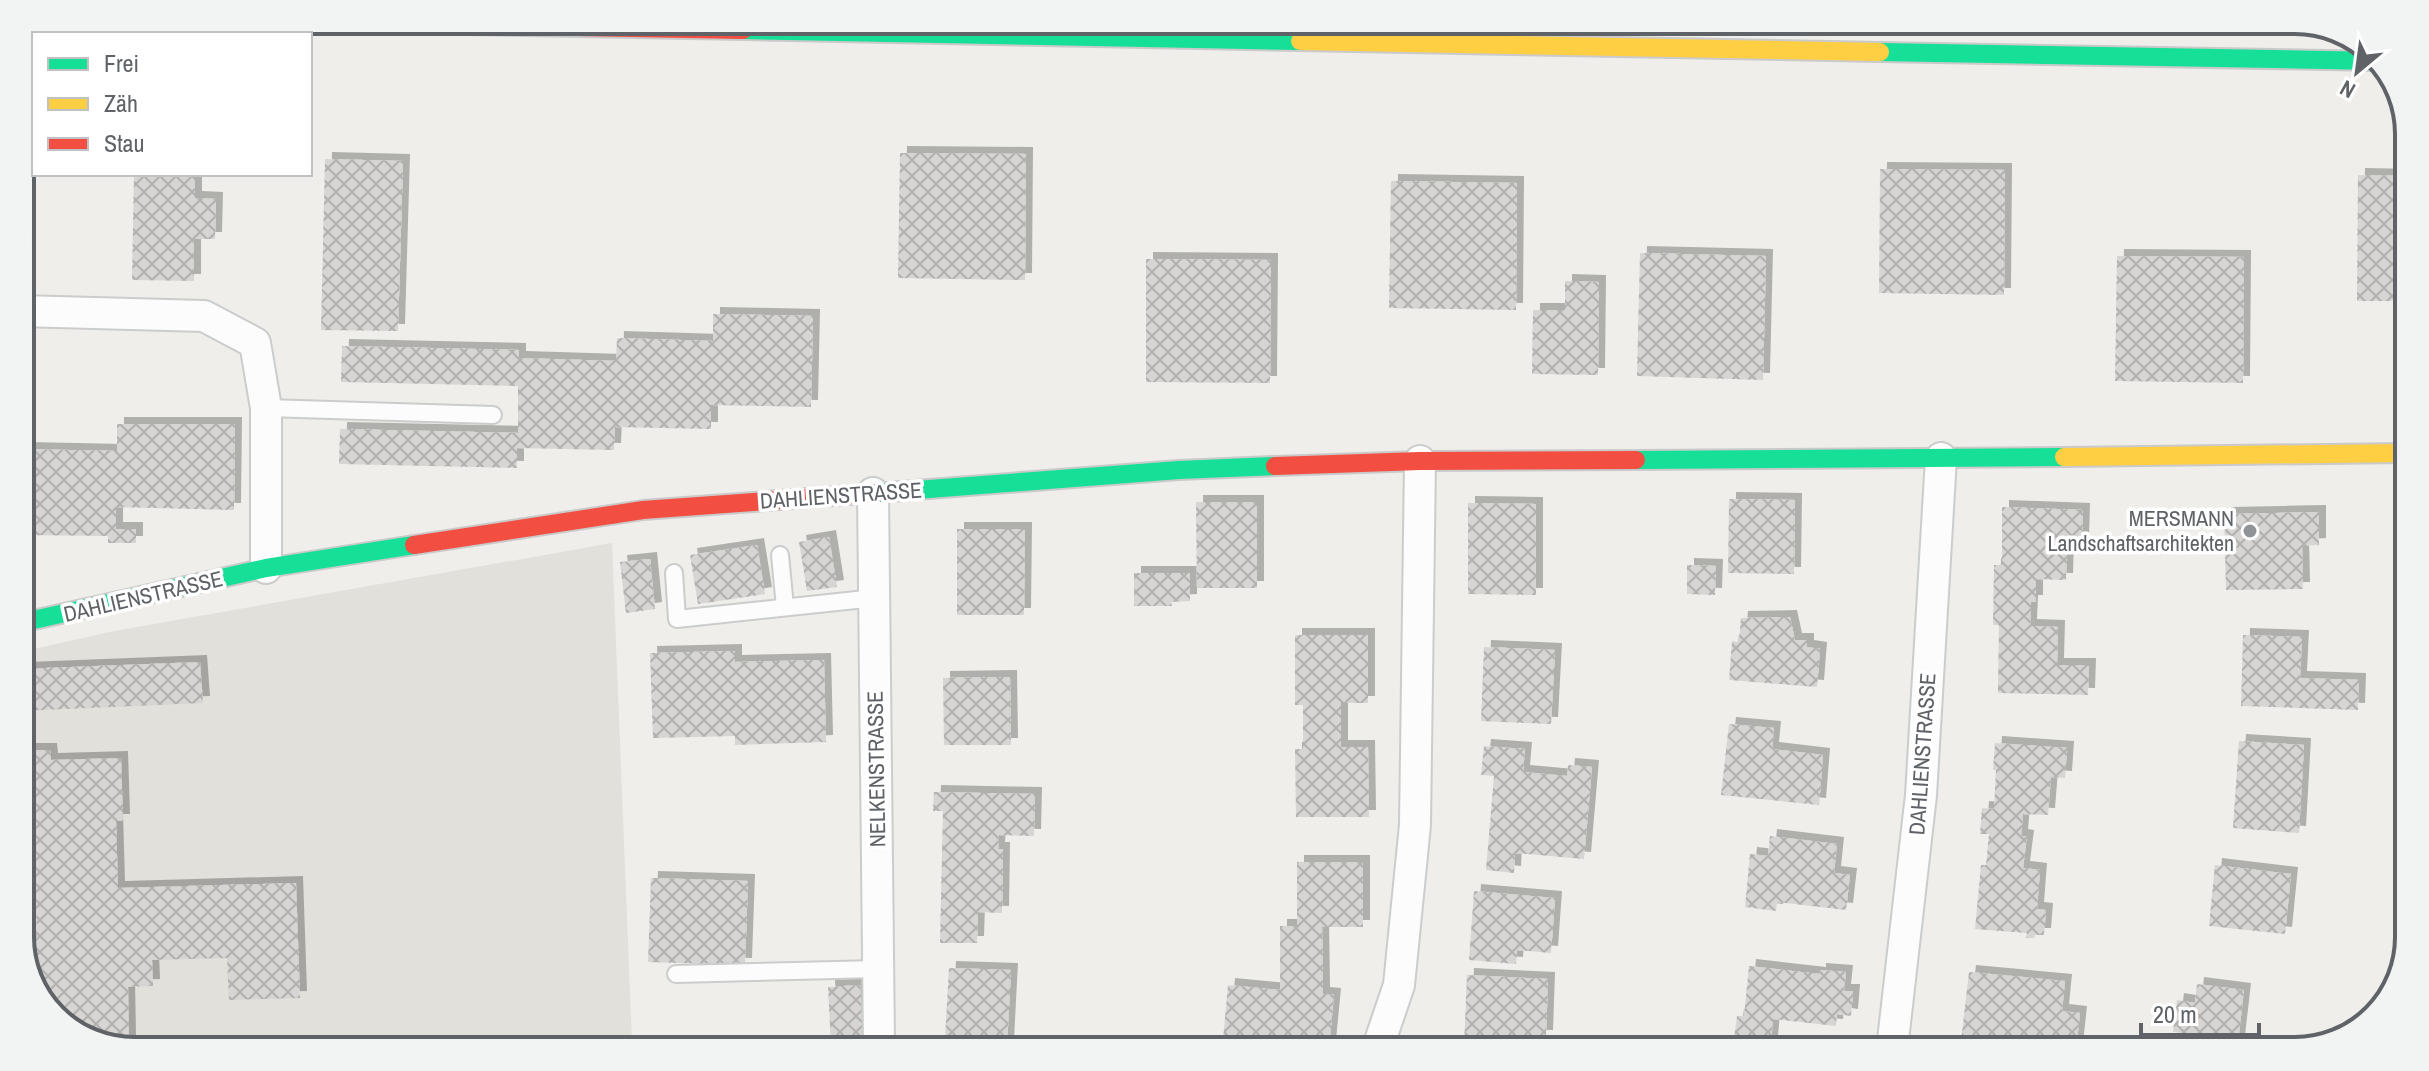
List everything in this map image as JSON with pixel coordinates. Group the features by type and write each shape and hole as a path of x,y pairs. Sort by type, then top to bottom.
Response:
{"street":[{"path":"935,34 2363,61"},
{"path":"34,311 204,316 255,343 266,408 266,568"},
{"name":"DAHLIENSTRASSE","path":"34,620 266,568 643,510 1179,470 1420,461 2395,453"},
{"name":"DAHLIENSTRASSE","path":"1893,1037 1921,795 1941,458"},
{"path":"1381,1037 1399,985 1415,825 1420,461"},
{"name":"NELKENSTRASSE","path":"873,493 879,1037"}],"lane":[{"path":"266,408 493,415"},
{"path":"780,555 785,607"},
{"path":"674,573 677,619 875,598"},
{"path":"676,974 878,969"}],"shaded area":[{"path":"612,543 632,1037 134,1037 96,1029 73,1016 59,1003 44,981 34,943 34,649 114,631"}],"building":[{"path":"900,153 1026,154 1025,280 898,278"},
{"path":"325,159 403,161 398,331 321,330"},
{"path":"1880,169 2005,170 2004,295 1879,293"},
{"path":"2358,175 2395,176 2395,301 2357,301"},
{"path":"134,176 195,176 195,198 216,199 215,239 194,239 194,281 132,280"},
{"path":"1391,181 1517,183 1516,310 1389,308"},
{"path":"1640,253 1766,256 1763,380 1637,376"},
{"path":"2117,256 2244,257 2243,383 2115,381"},
{"path":"1146,259 1271,260 1270,383 1146,382"},
{"path":"1565,281 1599,282 1598,375 1532,374 1533,310 1565,310"},
{"path":"713,314 813,316 811,407 711,405 711,429 615,427 614,450 517,448 517,468 339,464 340,429 518,433 518,386 341,382 342,346 519,350 519,358 616,361 617,338 713,341"},
{"path":"117,424 235,424 234,510 116,507 116,529 136,529 136,543 108,543 108,536 34,535 34,449 117,451"},
{"path":"1729,499 1795,500 1794,574 1728,573"},
{"path":"1196,502 1257,502 1257,588 1197,588"},
{"path":"1468,503 1536,504 1536,595 1468,594"},
{"path":"2002,507 2083,510 2082,542 2067,542 2066,580 2036,579 2036,602 2031,602 2030,626 2058,627 2057,665 2089,665 2088,695 1998,693 1999,625 1993,625 1994,565 2002,565"},
{"path":"2319,512 2319,545 2302,546 2303,589 2226,590 2224,514"},
{"path":"957,529 1025,529 1024,615 957,615"},
{"path":"829,537 837,587 807,591 799,542"},
{"path":"757,545 765,594 698,604 690,555"},
{"path":"650,559 655,609 626,613 620,562"},
{"path":"1687,565 1716,566 1715,595 1687,594"},
{"path":"1134,573 1190,573 1190,601 1171,602 1172,606 1134,606"},
{"path":"1790,617 1795,640 1807,640 1807,647 1820,649 1817,687 1729,680 1732,641 1739,642 1741,618"},
{"path":"1295,635 1368,635 1368,703 1341,703 1341,747 1368,747 1369,817 1296,817 1295,749 1303,749 1303,705 1295,705"},
{"path":"2243,635 2302,637 2300,678 2359,680 2358,710 2241,706"},
{"path":"1484,647 1555,650 1551,724 1481,721"},
{"path":"735,651 735,662 824,660 826,742 735,745 735,736 653,738 650,653"},
{"path":"200,662 203,703 34,710 34,668"},
{"path":"1010,677 1011,745 944,745 943,678"},
{"path":"1729,724 1774,728 1772,749 1823,755 1819,805 1721,795"},
{"path":"2239,741 2304,745 2299,833 2233,828"},
{"path":"1995,743 2067,748 2065,778 2051,777 2048,815 2023,814 2021,836 2027,837 2023,868 2040,870 2037,909 2046,910 2044,935 2035,935 2034,938 2026,938 2027,933 1975,929 1981,865 1986,865 1989,834 1980,834 1982,808 1994,809"},
{"path":"1484,746 1525,749 1523,772 1567,776 1568,765 1592,767 1584,859 1515,853 1514,873 1486,870 1494,776 1481,775"},
{"path":"34,750 50,750 51,760 121,758 123,821 116,821 118,888 296,883 300,998 229,1000 227,958 152,960 153,986 128,987 129,1036 115,1035 84,1024 59,1003 39,969 34,943 34,937 37,937"},
{"path":"934,792 1035,794 1034,836 999,835 998,849 1003,849 1002,913 978,912 977,943 940,943 943,811 933,811"},
{"path":"1770,836 1837,844 1834,873 1850,875 1846,910 1777,902 1776,911 1745,907 1750,854 1768,856"},
{"path":"1297,862 1363,862 1363,927 1322,927 1323,994 1334,995 1330,1037 1223,1037 1228,985 1280,990 1280,926 1297,926"},
{"path":"2215,865 2291,874 2285,934 2209,926"},
{"path":"651,878 748,881 745,965 648,962"},
{"path":"1474,891 1555,898 1551,953 1517,950 1516,964 1469,960"},
{"path":"1749,966 1819,974 1819,970 1846,972 1844,991 1853,991 1851,1016 1837,1014 1836,1026 1773,1019 1772,1037 1734,1037 1737,1016 1744,1016"},
{"path":"949,968 1011,970 1007,1037 945,1037"},
{"path":"1969,972 2065,981 2062,1011 2080,1013 2077,1037 1962,1037"},
{"path":"1467,975 1548,979 1546,1037 1464,1037"},
{"path":"2197,984 2244,990 2239,1037 2191,1037 2191,1034 2173,1032 2177,1000 2195,1003"},
{"path":"860,985 864,1037 831,1037 828,987"}],"traffic: fast":[{"path":"946,34 1300,41"},
{"path":"1880,52 2363,61"},
{"path":"1636,460 2064,457"},
{"path":"876,493 1179,470 1275,466"},
{"path":"34,620 266,568 414,545"}],"traffic: slow":[{"path":"1300,41 1880,52"},
{"path":"2064,457 2395,453"}],"traffic: jam":[{"path":"1275,466 1420,461 1636,460"},
{"path":"414,545 643,510 876,493"}],"place":[{"name":"MERSMANN Landschaftsarchitekten","path":"2250,531"}]}
